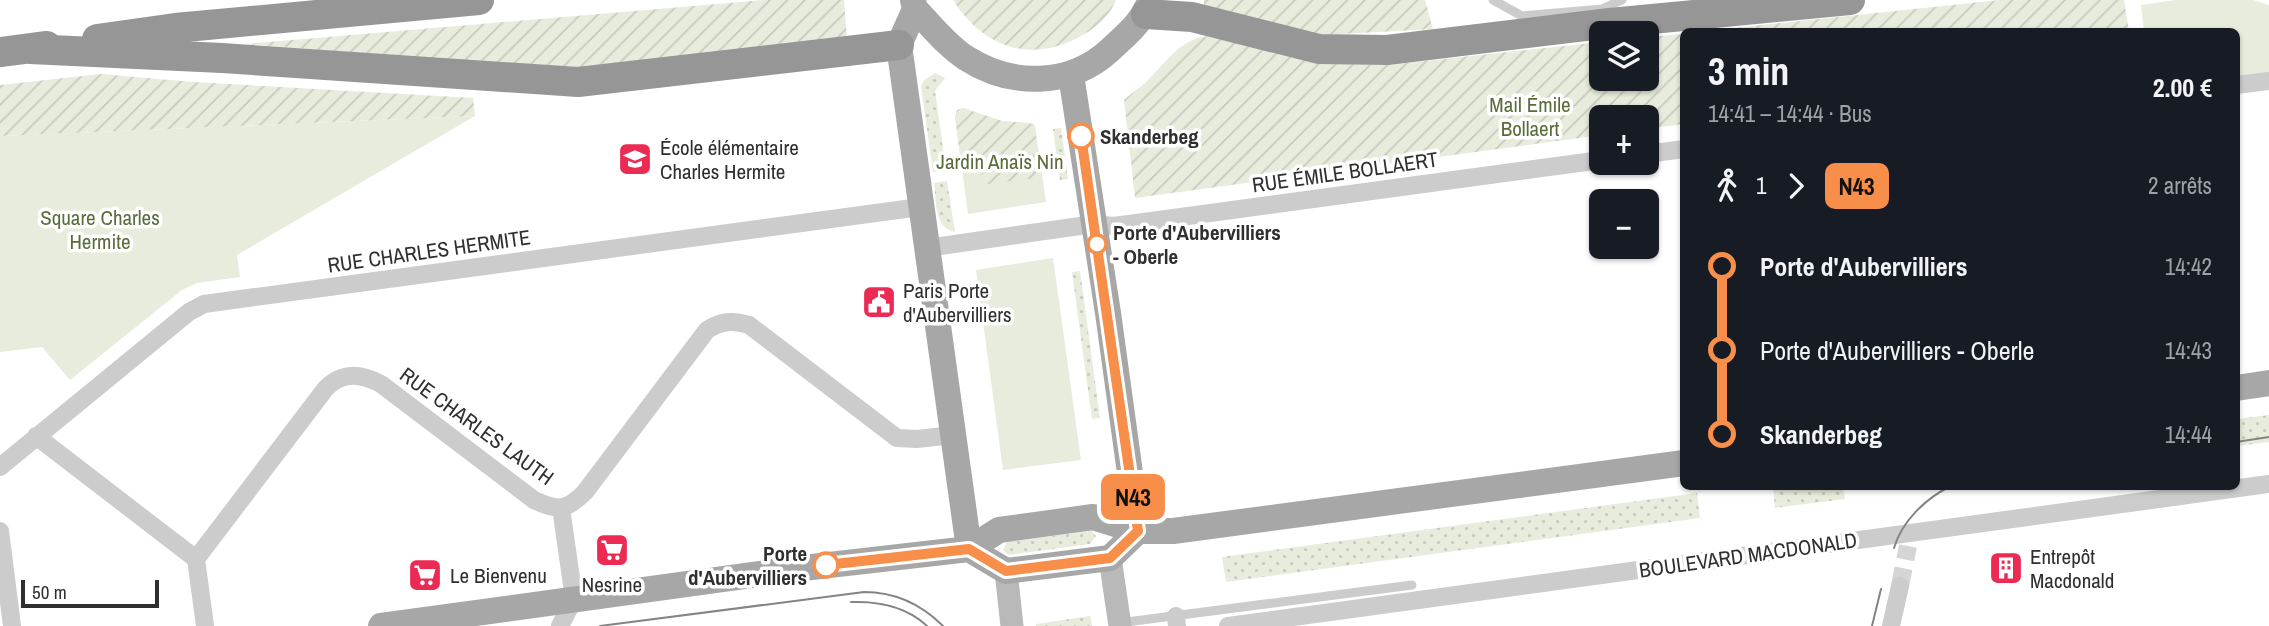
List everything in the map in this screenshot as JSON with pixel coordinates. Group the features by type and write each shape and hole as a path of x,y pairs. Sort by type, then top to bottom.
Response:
{"highway":[{"path":"0,51 175,28 479,0"},
{"path":"1148,7 1319,49 1387,50 1618,8 1850,0"},
{"path":"30,49 222,58 578,82 899,45"}],"main road":[{"path":"969,549 899,45 914,4 963,57 984,68 1014,78 1041,80 1071,75 1098,61 1136,26 1148,7"},
{"path":"899,45 943,38"},
{"path":"1071,75 1138,531"},
{"path":"2240,387 2269,383"},
{"path":"381,626 803,568 969,549 999,530 1093,517 1138,531 1184,530 1680,464"},
{"path":"969,549 1006,571 1110,558 1138,531"},
{"path":"1110,558 1119,624"},
{"path":"1006,571 1012,626"}],"street":[{"path":"2240,85 2269,81"},
{"path":"1659,152 1680,150"},
{"name":"RUE ÉMILE BOLLAERT","path":"927,248 1094,223 1116,226 1589,162"},
{"name":"RUE CHARLES HERMITE","path":"0,467 189,312 204,304 920,208"},
{"path":"561,508 574,503 585,492 707,330 728,321 748,326 897,438 953,435"},
{"name":"RUE CHARLES LAUTH","path":"196,559 326,387 333,381 351,375 368,377 381,384 534,500 561,508 574,599"},
{"path":"36,436 196,559 205,626"},
{"name":"BOULEVARD MACDONALD","path":"2240,488 2269,484"},
{"name":"BOULEVARD MACDONALD","path":"1228,626 2225,490"},
{"path":"0,531 12,626"},
{"path":"1908,546 1924,531"},
{"path":"1891,626 1900,586"},
{"path":"560,626 574,599"}],"lane":[{"path":"1493,0 1522,16 1618,8"},
{"path":"1119,624 1176,621 1412,585"}],"green space":[{"path":"765,0 844,0 847,40 585,71 246,44"},
{"path":"953,0 1116,0 1102,20 1083,35 1046,49 1028,50 1011,47 979,30"},
{"path":"1204,0 1425,0 1433,29 1324,35 1204,9"},
{"path":"2000,0 2124,0 2129,28 1734,28"},
{"path":"2176,0 2253,0 2269,5 2269,74 2240,79 2240,28 2144,28 2141,5"},
{"name":"Mail Émile Bollaert","path":"1680,34 1680,124 1659,127 1659,105 1589,105 1589,137 1135,198 1124,100 1176,51 1193,40 1214,36 1322,60 1388,65 1589,43 1589,91 1659,91 1659,36"},
{"path":"935,73 945,78 935,91 946,170 933,172 921,86 924,80"},
{"path":"101,74 473,98 475,116 0,136 0,85"},
{"name":"Jardin Anaïs Nin","path":"963,108 1002,121 1031,123 1035,126 1046,202 968,214 955,117 957,110"},
{"name":"Jardin Anaïs Nin","path":"963,108 1002,121 1034,124 1042,177 981,185 982,168 962,170 955,117 957,110"},
{"name":"Square Charles Hermite","path":"475,116 237,255 240,277 197,283 182,290 70,380 42,347 0,352 0,136"},
{"path":"1061,128 1068,179 1060,180 1053,129"},
{"path":"947,181 955,232 943,225 936,205 934,183"},
{"path":"1053,258 1081,460 1003,470 976,270"},
{"path":"1080,271 1100,418 1092,419 1072,272"},
{"path":"2269,415 2269,442 2240,446 2240,419"},
{"path":"1773,490 1844,490 1845,499 1775,508"},
{"path":"1697,493 1700,518 1226,582 1222,557"},
{"path":"1092,531 1096,536 1090,544 1008,555 1003,550 1007,542"},
{"path":"1090,616 1092,626 1036,626 1036,624"}],"tunnel":[{"path":"1900,586 1908,546"}],"tram line":[{"path":"2240,441 2269,437"},
{"path":"1894,548 1916,511 1944,490"},
{"path":"1872,626 1881,589"},
{"path":"600,626 864,592 886,594 907,601 926,611 943,626"},
{"path":"851,602 892,606 919,619 927,626"}],"bus line":[{"name":"N43","path":"826,565 969,549 1006,571 1110,558 1138,531 1081,136"}],"place":[{"name":"Skanderbeg","path":"1081,136"},
{"name":"École élémentaire Charles Hermite","path":"635,159"},
{"name":"Porte d'Aubervilliers - Oberle","path":"1097,244"},
{"name":"Paris Porte d'Aubervilliers","path":"879,302"},
{"name":"Nesrine","path":"612,550"},
{"name":"Porte d'Aubervilliers","path":"826,565"},
{"name":"Entrepôt Macdonald","path":"2006,568"},
{"name":"Le Bienvenu","path":"425,575"}]}
